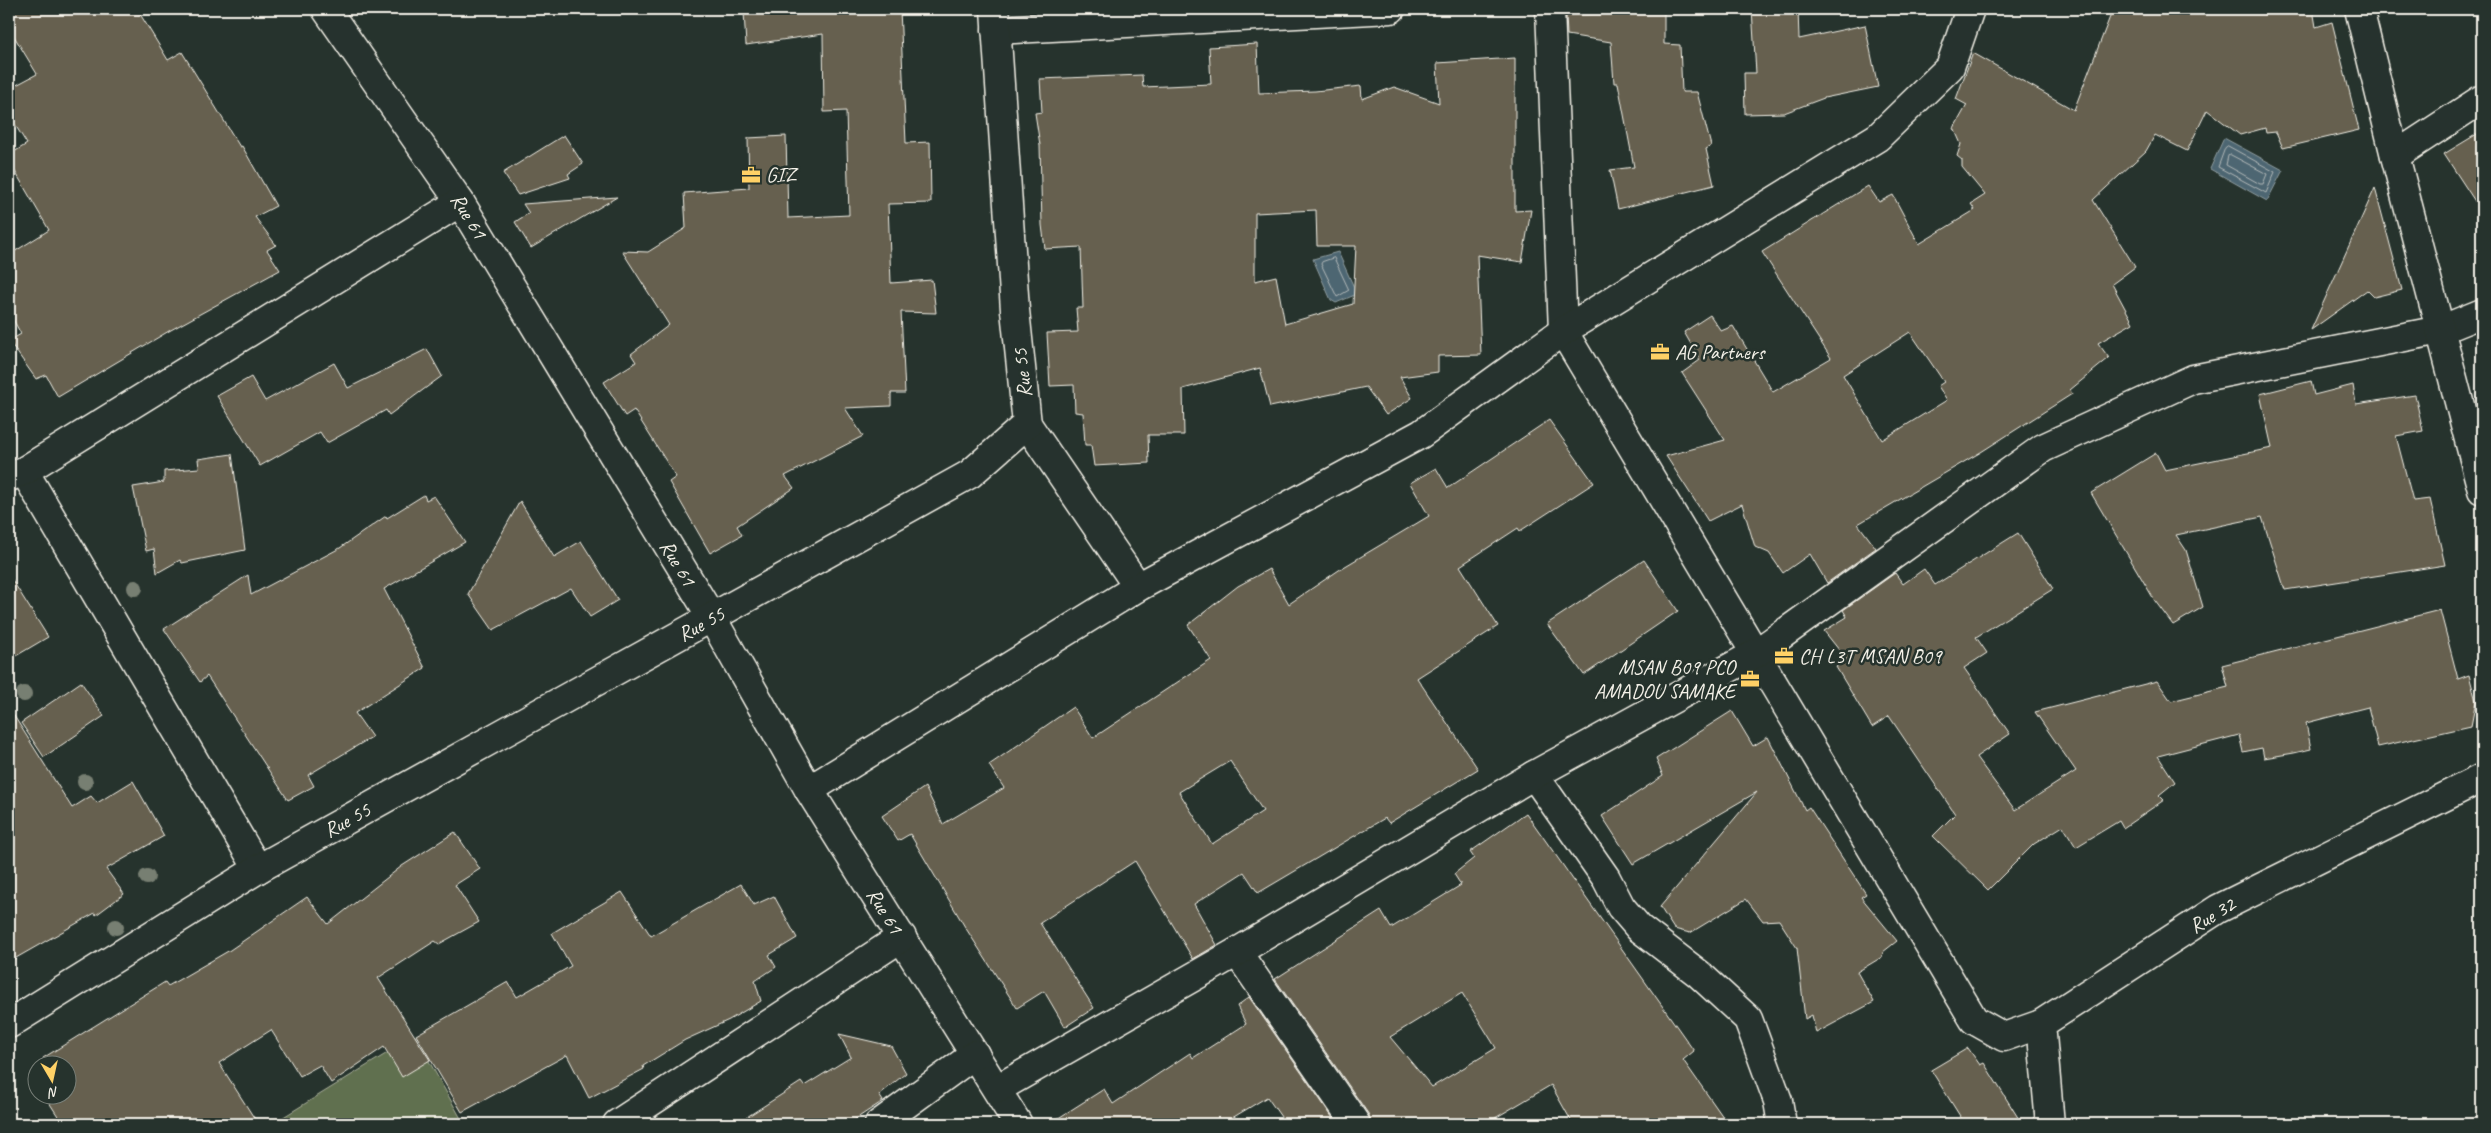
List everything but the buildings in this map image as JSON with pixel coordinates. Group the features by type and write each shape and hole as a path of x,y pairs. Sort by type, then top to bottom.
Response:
{"street":[{"name":"Rue 61","path":"326,9 460,202 712,618 809,790 1018,1124"},
{"path":"995,20 1391,9"},
{"path":"1550,9 1563,331"},
{"path":"809,790 1138,587 1421,434 1563,331 1878,137 1950,67 1970,9"},
{"path":"2359,9 2395,156 2482,490"},
{"name":"Rue 55","path":"9,1024 258,869 970,474 1027,424 1016,310 995,20"},
{"path":"2395,156 2482,98"},
{"path":"258,869 16,474 460,202"},
{"path":"997,1089 1237,952 1534,776 1755,654 2043,448 2193,379 2440,330 2482,313"},
{"name":"Rue 32","path":"1563,331 1974,1020 2004,1037 2041,1024 2218,909 2482,778"},
{"path":"1027,424 1138,587"},
{"path":"1534,776 1606,878 1621,907 1639,928 1699,974 1748,1019 1778,1101 1782,1124"},
{"path":"617,1124 902,937"},
{"path":"1237,952 1356,1124"},
{"path":"2041,1024 2050,1124"},
{"path":"879,1124 975,1054"}],"green space":[{"path":"415,1036 464,1124 272,1124"}],"water":[{"path":"2224,138 2283,170 2267,201 2210,169"},
{"path":"1338,252 1357,294 1336,303 1331,300 1313,259"}],"place":[{"name":"GIZ","path":"751,175"},
{"name":"AG Partners","path":"1660,352"},
{"name":"CH L3T MSAN B09","path":"1784,656"},
{"name":"MSAN B09 PCO AMADOU SAMAKE","path":"1750,679"}]}
